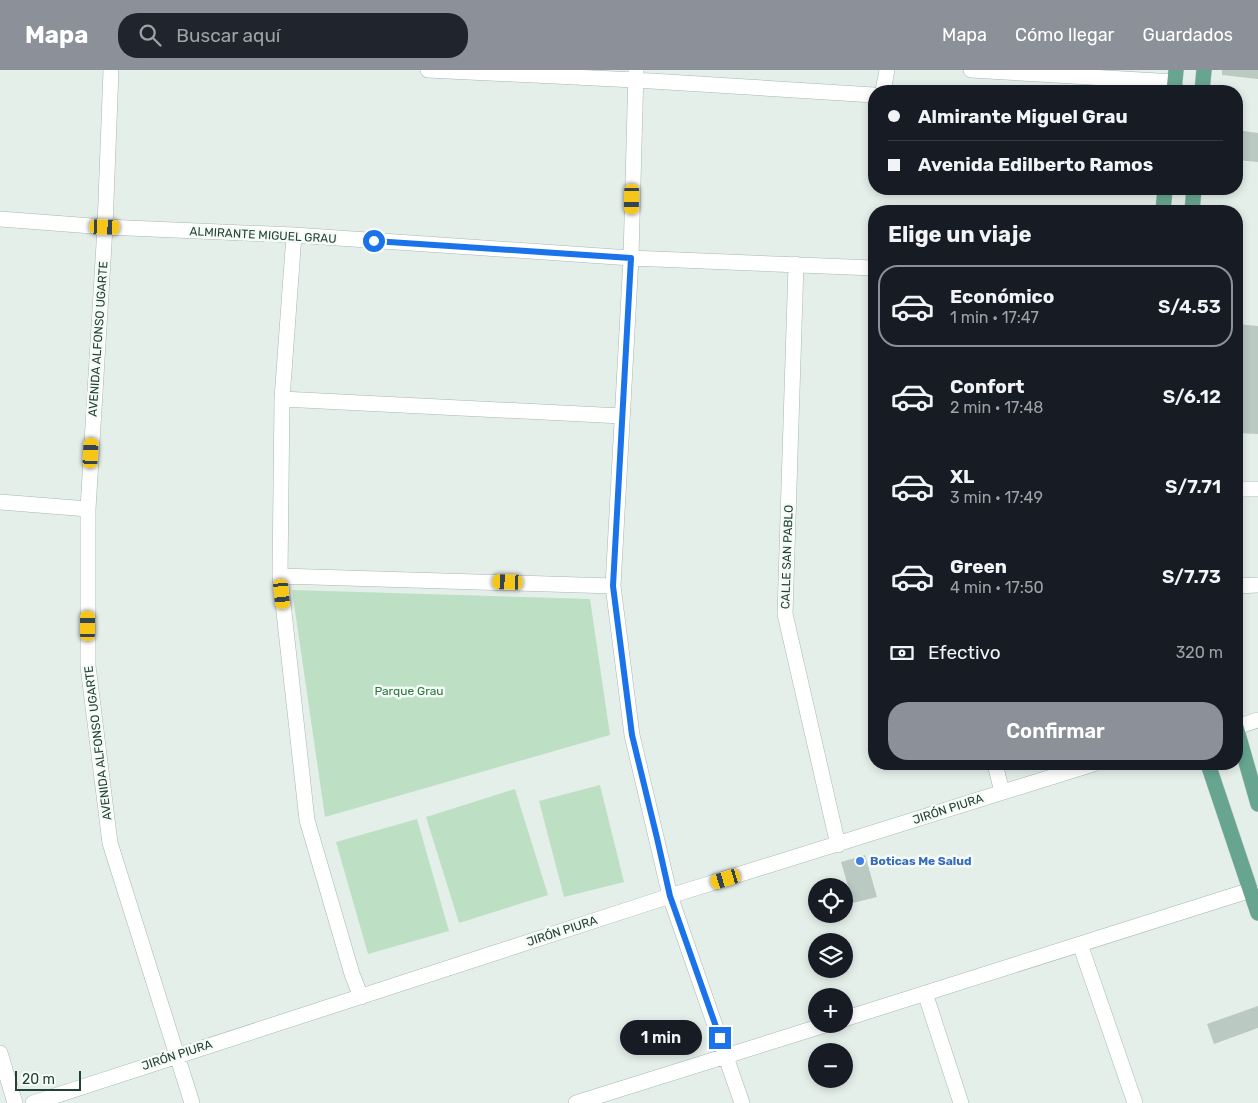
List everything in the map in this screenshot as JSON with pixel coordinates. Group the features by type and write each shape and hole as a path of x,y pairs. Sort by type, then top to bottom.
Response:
{"main road":[{"path":"1203,85 1204,70"},
{"path":"1243,752 1258,804"},
{"path":"1210,770 1258,913"}],"street":[{"name":"AVENIDA ALFONSO UGARTE","path":"111,70 105,227 88,509 88,666 110,843 192,1103"},
{"path":"428,70 635,75 868,94"},
{"path":"885,85 887,70"},
{"path":"971,70 1175,81"},
{"path":"635,75 631,258 613,586 632,735 670,896 742,1103"},
{"name":"ALMIRANTE MIGUEL GRAU","path":"0,219 105,227 294,235 631,258 868,268"},
{"path":"294,235 282,399 280,576 307,820 352,974 361,997"},
{"name":"CALLE SAN PABLO","path":"796,264 785,614 838,844"},
{"path":"282,399 622,416"},
{"path":"1243,489 1258,489"},
{"path":"0,502 88,509"},
{"path":"280,576 613,586"},
{"path":"1243,586 1258,585"},
{"path":"1243,725 1258,720"},
{"path":"996,770 1002,792"},
{"name":"JIRÓN PIURA","path":"33,1103 670,896 1074,770"},
{"path":"853,1016 1250,890"},
{"path":"1080,944 1135,1103"},
{"path":"924,993 961,1103"},
{"path":"576,1103 808,1030"},
{"path":"0,1054 15,1103"}],"green space":[{"name":"Parque Grau","path":"292,590 590,599 610,735 325,817"},
{"path":"600,785 624,882 564,897 539,801"},
{"path":"515,789 548,895 459,923 426,817"},
{"path":"417,819 449,931 368,954 336,842"}],"building":[{"path":"1222,70 1258,70 1258,79 1222,75"},
{"path":"1243,131 1258,133 1258,162 1243,161"},
{"path":"1243,325 1258,326 1258,434 1243,433"},
{"path":"865,855 877,897 853,903 853,878 846,878 841,862"},
{"path":"1258,1006 1258,1028 1214,1044 1207,1024"}],"place":[{"name":"Boticas Me Salud","path":"860,861"}],"route":[{"path":"374,241 631,258 613,586 632,735 670,896 720,1038"}]}
